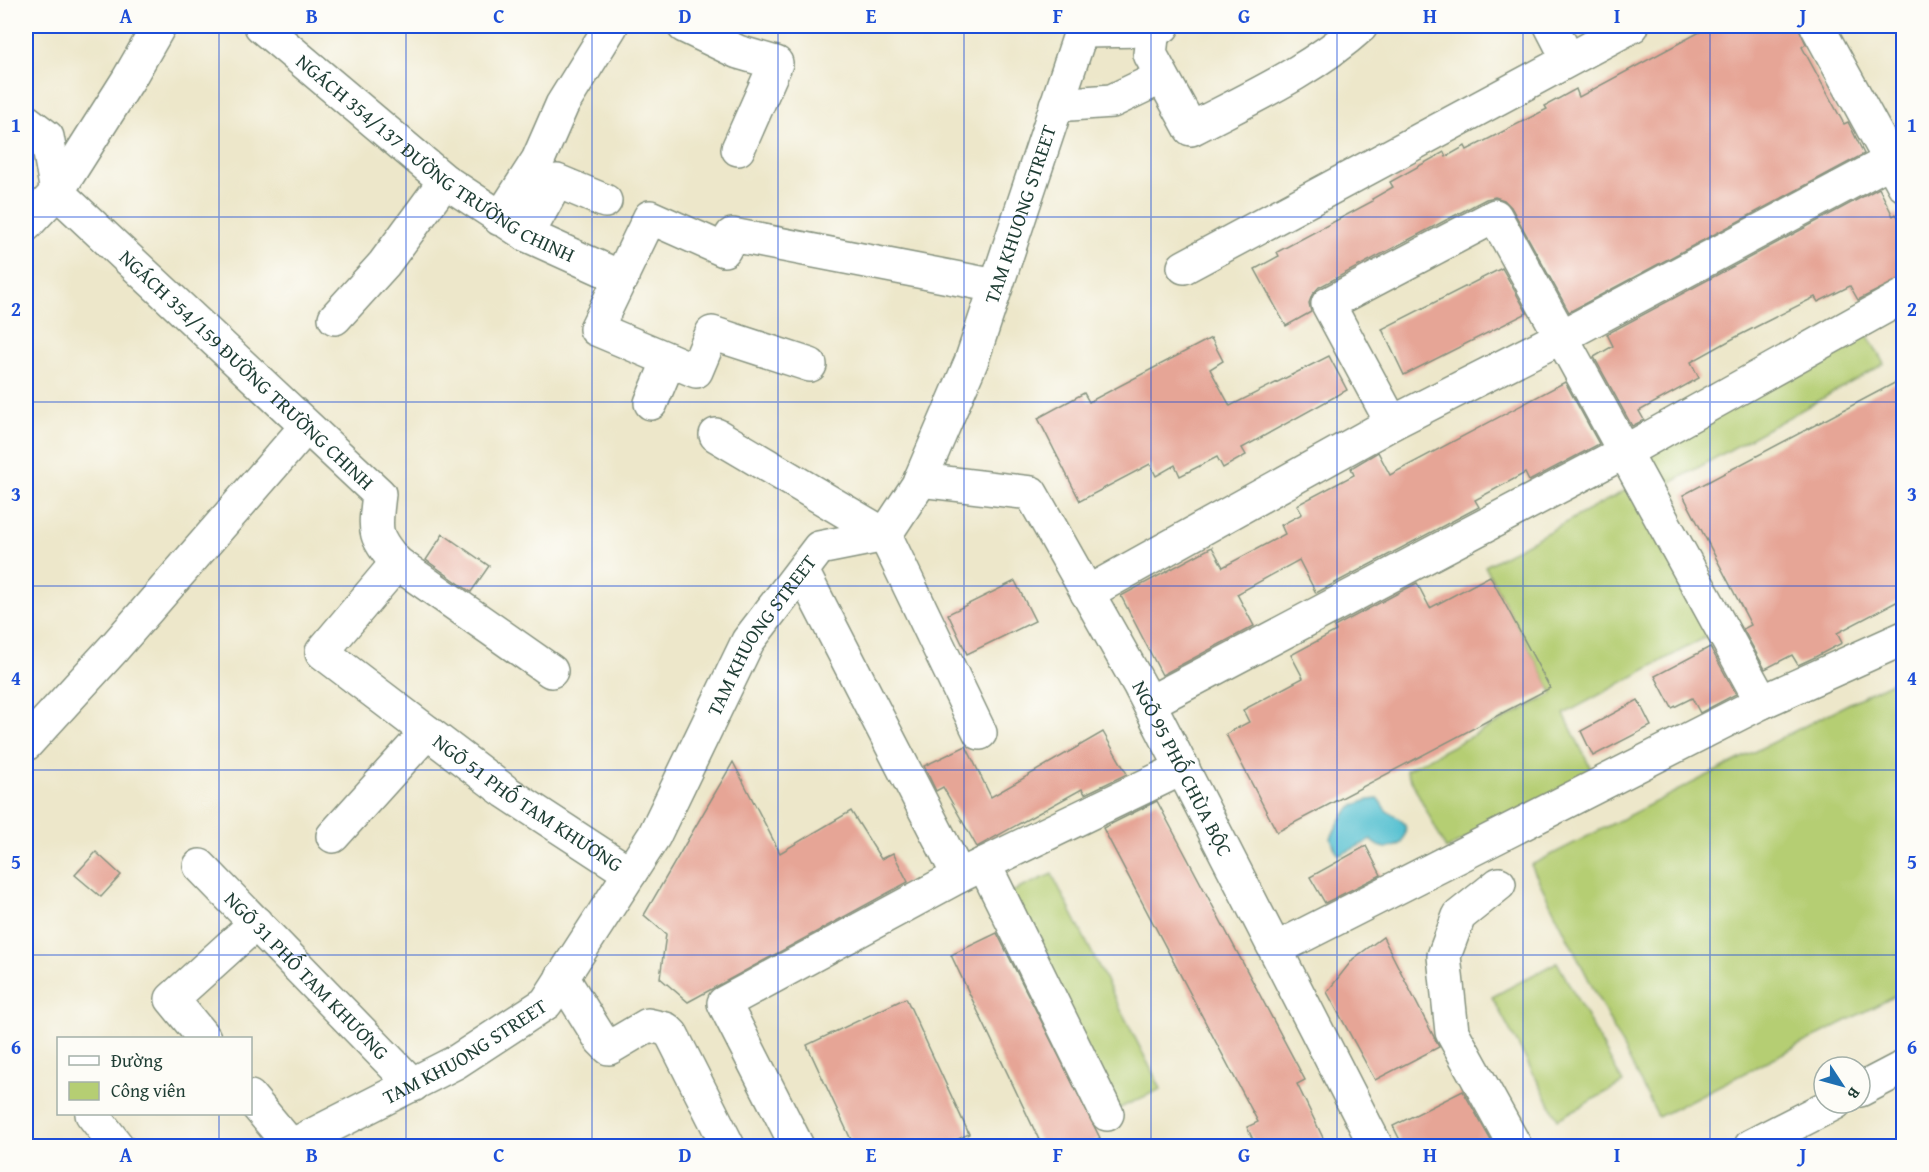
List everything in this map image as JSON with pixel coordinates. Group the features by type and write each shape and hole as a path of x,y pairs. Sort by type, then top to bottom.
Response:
{"street":[{"path":"26,225 57,192 129,80 159,26"},
{"name":"NGÁCH 354/137 ĐƯỜNG TRƯỜNG CHINH","path":"261,26 445,181 514,227 622,278"},
{"path":"514,227 538,160 562,105 611,26"},
{"path":"684,26 738,52 776,63 738,149"},
{"path":"1082,28 1158,28 1150,54 1191,129 1297,73 1334,50 1361,26"},
{"path":"1551,26 1568,59"},
{"path":"1184,267 1632,26"},
{"path":"1087,593 1392,423 1563,336 1897,173 1817,26"},
{"name":"TAM KHUONG STREET","path":"291,1146 456,1062 546,1003 654,836 748,641 819,548 885,535 920,480 971,362 1082,28"},
{"path":"1056,105 1112,101 1162,77"},
{"path":"26,121 47,137 57,192"},
{"path":"335,318 384,264 445,181"},
{"path":"514,227 557,181 604,201"},
{"name":"NGÁCH 354/159 ĐƯỜNG TRƯỜNG CHINH","path":"57,192 380,494 376,521 379,543 397,563"},
{"path":"1392,423 1328,304 1495,216 1563,336 1762,702"},
{"path":"810,365 712,333 696,371 596,329 650,217 724,250 732,235 996,285"},
{"path":"1149,703 1626,451 1904,296"},
{"path":"651,403 669,360"},
{"path":"26,744 114,648 306,426"},
{"path":"716,435 885,535 980,733"},
{"name":"NGÕ 95 PHỐ CHÙA BỘC","path":"920,480 1031,493 1149,703 1376,1146"},
{"path":"397,563 551,671"},
{"name":"NGÕ 51 PHỐ TAM KHƯƠNG","path":"397,563 322,652 506,792 630,873"},
{"path":"802,571 1107,1114"},
{"path":"1276,949 1762,702 1904,638"},
{"name":"NGÕ 51 PHỐ TAM KHƯƠNG","path":"333,836 427,732"},
{"path":"797,1146 724,1003 971,870 1183,768"},
{"name":"NGÕ 31 PHỐ TAM KHƯƠNG","path":"200,866 414,1085"},
{"path":"1499,884 1459,916 1444,956 1452,1032 1515,1146"},
{"path":"203,1037 172,999 256,923"},
{"path":"562,977 601,1040 609,1048 648,1025 666,1029 728,1146"},
{"path":"1872,1084 1904,1067"},
{"path":"252,1099 291,1146"},
{"path":"94,1115 117,1146"},
{"path":"1751,1146 1812,1115"}],"green space":[{"path":"1863,327 1884,364 1665,486 1644,449"},
{"path":"1637,484 1715,632 1564,714 1593,773 1446,849 1406,770 1553,694 1485,566"},
{"path":"1903,676 1903,992 1658,1117 1531,865"},
{"path":"1052,874 1161,1089 1107,1114 1000,897"},
{"path":"1557,962 1623,1083 1558,1119 1492,997"}],"water":[{"path":"1378,799 1386,810 1404,823 1406,830 1402,843 1385,848 1371,840 1340,855 1336,852 1331,838 1343,816 1361,802"}],"building":[{"path":"1711,26 1798,26 1806,44 1802,47 1844,124 1848,122 1864,154 1569,312 1511,207 1504,200 1495,197 1486,199 1319,287 1309,303 1311,312 1286,326 1255,269 1279,256 1277,252 1373,201 1372,199 1393,187 1390,182 1444,152 1446,157 1465,146 1467,150 1547,109 1545,106 1576,89 1579,97"},
{"path":"1879,188 1893,216 1896,214 1904,228 1904,277 1858,300 1850,286 1818,302 1815,297 1736,337 1691,362 1699,378 1639,411 1644,420 1632,426 1594,357 1613,346 1607,334"},
{"path":"1502,268 1527,313 1404,375 1382,329"},
{"path":"1211,338 1223,361 1210,369 1230,406 1329,356 1347,390 1242,448 1246,455 1223,468 1217,457 1180,476 1175,465 1156,476 1150,464 1080,501 1038,418 1084,393 1089,402"},
{"path":"1904,378 1904,598 1837,633 1842,643 1813,658 1798,665 1792,655 1765,669 1743,629 1751,625 1683,495"},
{"path":"1565,382 1599,444 1529,481 1525,473 1475,500 1479,507 1316,593 1299,560 1237,594 1254,626 1162,675 1121,596 1212,547 1223,567 1285,534 1281,525 1302,514 1297,505 1354,475 1351,468 1378,452 1390,475"},
{"path":"443,534 489,566 471,592 426,560"},
{"path":"1490,576 1550,688 1277,832 1226,734 1249,722 1243,710 1303,678 1291,655 1336,631 1334,627 1417,583 1430,608"},
{"path":"1015,581 1035,621 967,654 948,614"},
{"path":"1710,647 1736,694 1700,713 1692,698 1672,708 1655,676"},
{"path":"1638,700 1651,726 1593,756 1581,731"},
{"path":"1103,732 1127,774 1085,794 1082,789 977,847 943,787 936,791 924,766 966,746 991,797"},
{"path":"733,762 780,853 851,811 881,859 893,853 908,882 688,1002 660,978 666,934 644,915"},
{"path":"1157,801 1305,1080 1297,1084 1327,1146 1256,1146 1247,1127 1258,1122 1103,828"},
{"path":"1366,846 1381,875 1325,903 1310,877"},
{"path":"96,852 121,875 101,897 75,875"},
{"path":"997,933 1100,1138 1083,1146 1042,1146 951,955"},
{"path":"1383,937 1439,1047 1375,1080 1327,992 1353,959"},
{"path":"906,998 969,1134 943,1146 854,1146 807,1045"},
{"path":"1463,1091 1494,1146 1403,1146 1393,1126"}]}
